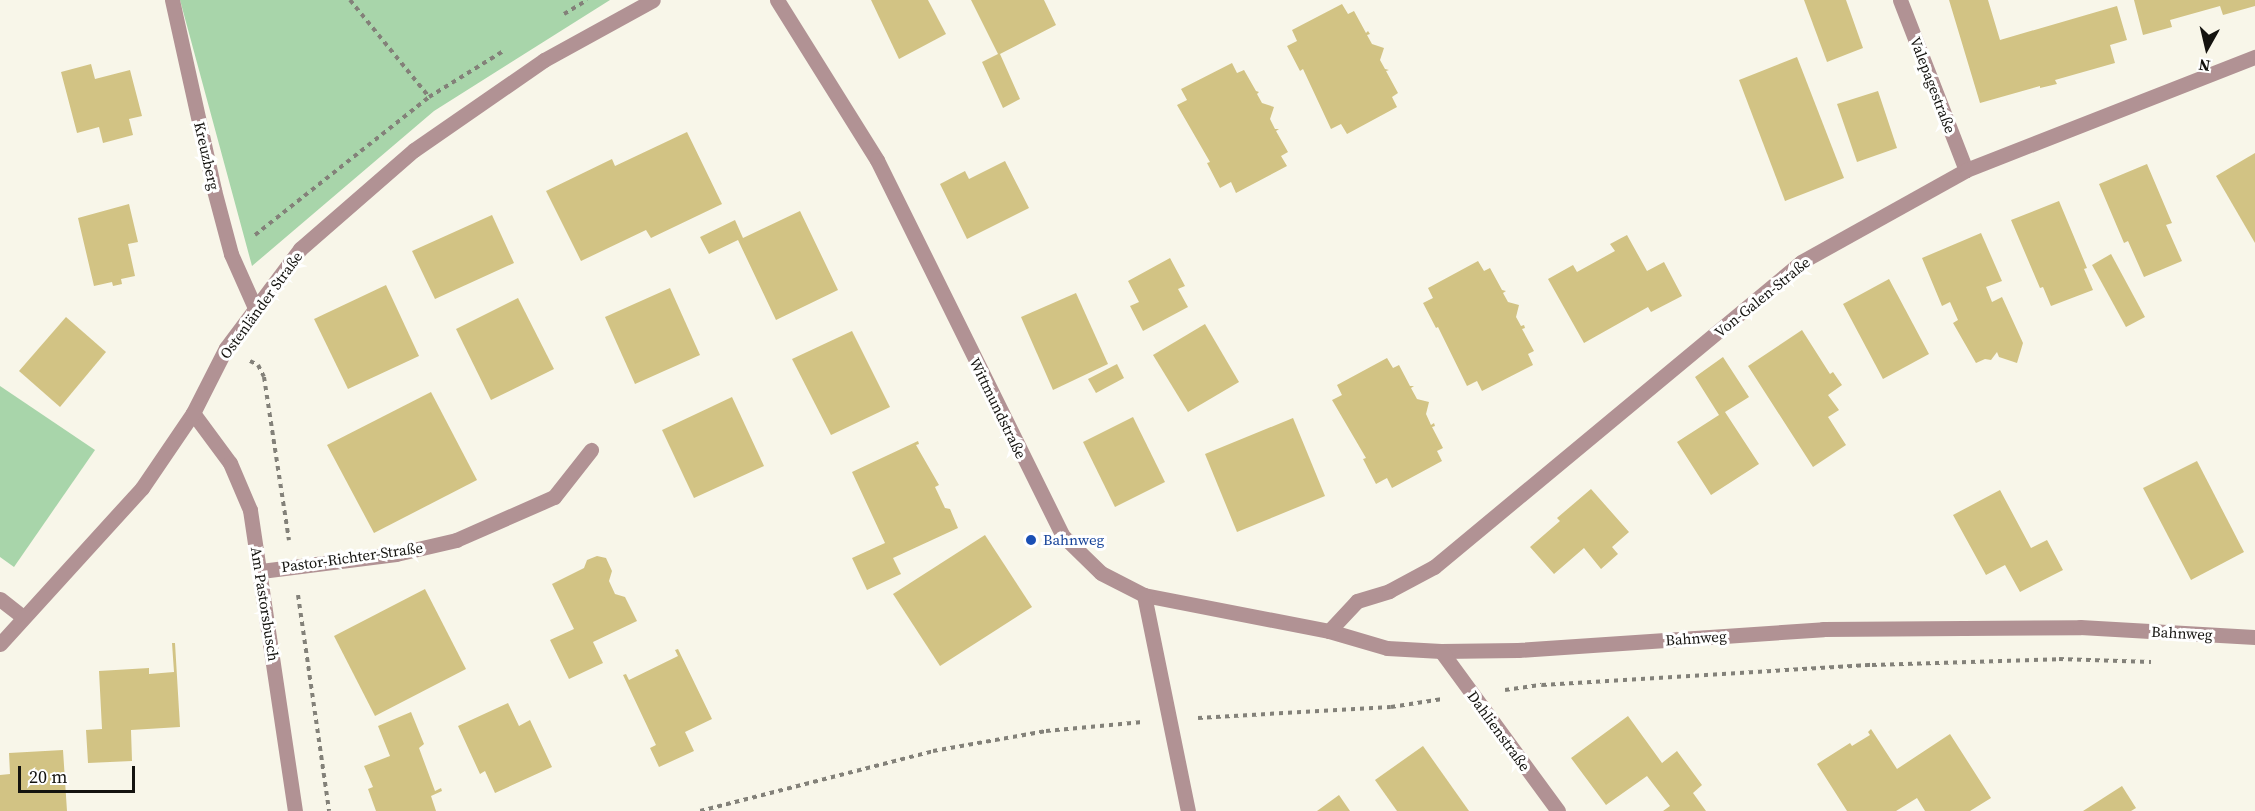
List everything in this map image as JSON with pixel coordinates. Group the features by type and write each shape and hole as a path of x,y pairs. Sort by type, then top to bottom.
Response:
{"street":[{"name":"Kreuzberg","path":"172,0 214,190 231,254 255,308"},
{"name":"Ostenländer Straße","path":"0,644 142,488 192,413 226,348 300,249 414,150 544,60 653,0"},
{"name":"Wittmundstraße","path":"777,0 877,160 1062,535 1101,573 1144,595"},
{"name":"Valepagestraße","path":"1900,0 1966,170"},
{"name":"Von-Galen-Straße","path":"1329,631 1357,601 1389,591 1434,567 1801,262 1966,170 2255,57"},
{"name":"Am Pastorsbusch","path":"192,413 230,463 250,510 261,571 295,811"},
{"name":"Pastor-Richter-Straße","path":"261,571 396,554 456,540 554,497 591,450"},
{"name":"Bahnweg","path":"1144,595 1329,631 1387,648 1441,651 1518,650 1823,629 2080,627 2255,638"},
{"path":"1144,595 1188,811"},
{"path":"0,599 23,617"},
{"name":"Dahlienstraße","path":"1441,651 1558,811"}],"path":[{"path":"350,0 429,97"},
{"path":"700,811 933,752 1046,731 1168,720 1391,707 1542,685 1872,665 2060,659 2163,662"}],"green space":[{"path":"180,0 610,0 434,111 252,266"},
{"path":"0,386 95,450 14,567 0,557"}],"building":[{"path":"871,0 928,0 946,34 899,59"},
{"path":"971,0 1044,0 1056,25 1000,54 1020,99 1003,108 982,62 998,54"},
{"path":"1804,0 1846,0 1863,48 1827,62"},
{"path":"1949,0 1988,0 2000,40 2117,6 2127,40 2110,45 2115,63 2055,80 2057,84 2040,88 2040,86 1980,103"},
{"path":"2134,0 2255,0 2255,6 2223,15 2220,6 2170,20 2172,27 2143,35"},
{"path":"1342,4 1348,14 1354,11 1366,33 1368,31 1370,34 1367,35 1372,44 1384,48 1380,60 1385,69 1389,70 1386,71 1398,93 1392,97 1397,107 1347,134 1341,124 1331,129 1303,69 1300,71 1287,46 1297,41 1292,30"},
{"path":"1797,57 1844,178 1785,201 1739,80"},
{"path":"1232,63 1237,73 1244,70 1256,91 1259,92 1257,94 1262,103 1274,107 1270,119 1275,129 1279,129 1276,131 1288,152 1281,156 1287,166 1236,193 1231,182 1220,188 1207,163 1210,162 1177,105 1187,100 1181,89"},
{"path":"91,64 95,79 130,70 142,116 129,119 133,135 103,143 99,127 77,133 61,72"},
{"path":"1878,91 1897,148 1857,162 1837,104"},
{"path":"687,132 722,204 651,238 646,230 581,261 546,191 612,159 615,166"},
{"path":"2255,153 2255,243 2216,176"},
{"path":"1005,161 1029,208 967,239 940,184 965,171 969,179"},
{"path":"2147,164 2172,223 2166,225 2182,261 2144,277 2128,241 2124,243 2099,184"},
{"path":"2059,201 2087,268 2084,269 2093,290 2051,306 2043,287 2040,288 2011,220"},
{"path":"129,204 138,242 128,244 135,276 121,279 122,284 113,286 112,282 94,286 78,218"},
{"path":"800,211 838,290 776,320 738,240 709,254 700,237 735,220 743,238"},
{"path":"492,215 514,263 435,299 412,251"},
{"path":"1981,233 2002,281 1986,287 1992,302 2002,297 2023,343 2017,363 1999,357 1997,352 1991,360 1985,359 1976,363 1953,323 1958,320 1950,302 1942,306 1922,258"},
{"path":"1627,235 1647,271 1664,262 1682,296 1651,312 1648,307 1584,343 1548,279 1573,265 1577,272 1615,251 1610,244"},
{"path":"2111,254 2145,317 2126,327 2092,265"},
{"path":"1170,258 1185,286 1178,289 1188,307 1143,331 1130,306 1139,302 1128,281"},
{"path":"1478,261 1484,271 1490,268 1502,290 1506,291 1503,293 1508,302 1519,305 1516,317 1521,326 1524,325 1525,328 1522,329 1534,351 1528,354 1533,365 1482,391 1477,381 1467,386 1438,327 1436,328 1423,303 1433,298 1428,288"},
{"path":"1889,279 1929,354 1883,379 1843,304"},
{"path":"386,285 419,356 348,389 314,319"},
{"path":"670,288 700,355 635,384 605,317"},
{"path":"1076,293 1108,364 1053,390 1021,317"},
{"path":"518,298 554,369 491,400 456,329"},
{"path":"66,317 106,352 60,407 19,371"},
{"path":"1205,324 1239,382 1188,412 1153,355"},
{"path":"1802,330 1830,374 1833,372 1842,385 1828,395 1839,410 1828,417 1846,445 1813,467 1748,366"},
{"path":"852,331 890,407 831,435 792,359"},
{"path":"1723,357 1749,397 1725,412 1759,464 1711,495 1677,442 1719,415 1695,377"},
{"path":"1387,358 1393,368 1399,365 1410,386 1414,386 1411,388 1417,399 1429,402 1426,414 1431,425 1434,423 1435,426 1432,427 1443,448 1437,451 1442,461 1392,488 1387,478 1376,484 1363,459 1366,458 1332,400 1342,395 1337,385"},
{"path":"1117,364 1124,378 1096,393 1088,379"},
{"path":"431,392 477,480 374,533 327,445"},
{"path":"732,397 764,466 694,498 662,430"},
{"path":"1133,417 1165,482 1115,507 1083,442"},
{"path":"1293,418 1325,496 1237,532 1205,454"},
{"path":"918,441 919,444 916,445 939,485 935,487 945,508 950,509 958,528 893,558 901,574 867,590 852,558 885,543 852,472"},
{"path":"2197,461 2244,552 2191,580 2143,488"},
{"path":"1591,489 1629,532 1612,547 1618,554 1601,569 1584,548 1554,574 1530,547 1560,521 1557,518"},
{"path":"2000,490 2031,548 2047,540 2063,570 2020,592 2005,565 1986,575 1953,515"},
{"path":"985,535 1032,607 940,666 893,594"},
{"path":"597,556 606,558 612,571 609,581 615,594 625,597 637,621 593,642 603,663 569,679 550,640 574,629 552,584 584,568 587,560"},
{"path":"425,589 466,669 375,716 334,636"},
{"path":"172,643 175,643 180,727 131,730 132,761 88,763 86,730 102,729 99,671 149,668 149,674 174,672"},
{"path":"678,649 712,719 685,732 694,751 659,767 650,748 656,745 623,675 626,674 629,680 678,656 675,650"},
{"path":"508,703 519,726 530,720 552,767 495,793 485,771 480,774 458,726"},
{"path":"411,712 424,744 419,748 435,791 441,788 442,791 431,796 436,811 376,811 368,789 373,787 364,766 390,756 378,726"},
{"path":"1628,716 1662,763 1677,751 1702,785 1693,793 1706,811 1663,811 1670,806 1647,776 1606,805 1571,758"},
{"path":"1871,729 1897,769 1950,734 1991,798 1970,811 1925,811 1917,798 1896,811 1847,811 1817,764 1850,743 1852,746 1870,735 1868,732"},
{"path":"1423,746 1469,811 1397,811 1375,780"},
{"path":"63,750 67,811 0,811 0,775 10,774 9,753"},
{"path":"2122,786 2136,808 2131,811 2083,811"},
{"path":"1339,795 1350,811 1317,811"}],"place":[{"name":"Bahnweg","path":"1031,540"}]}
